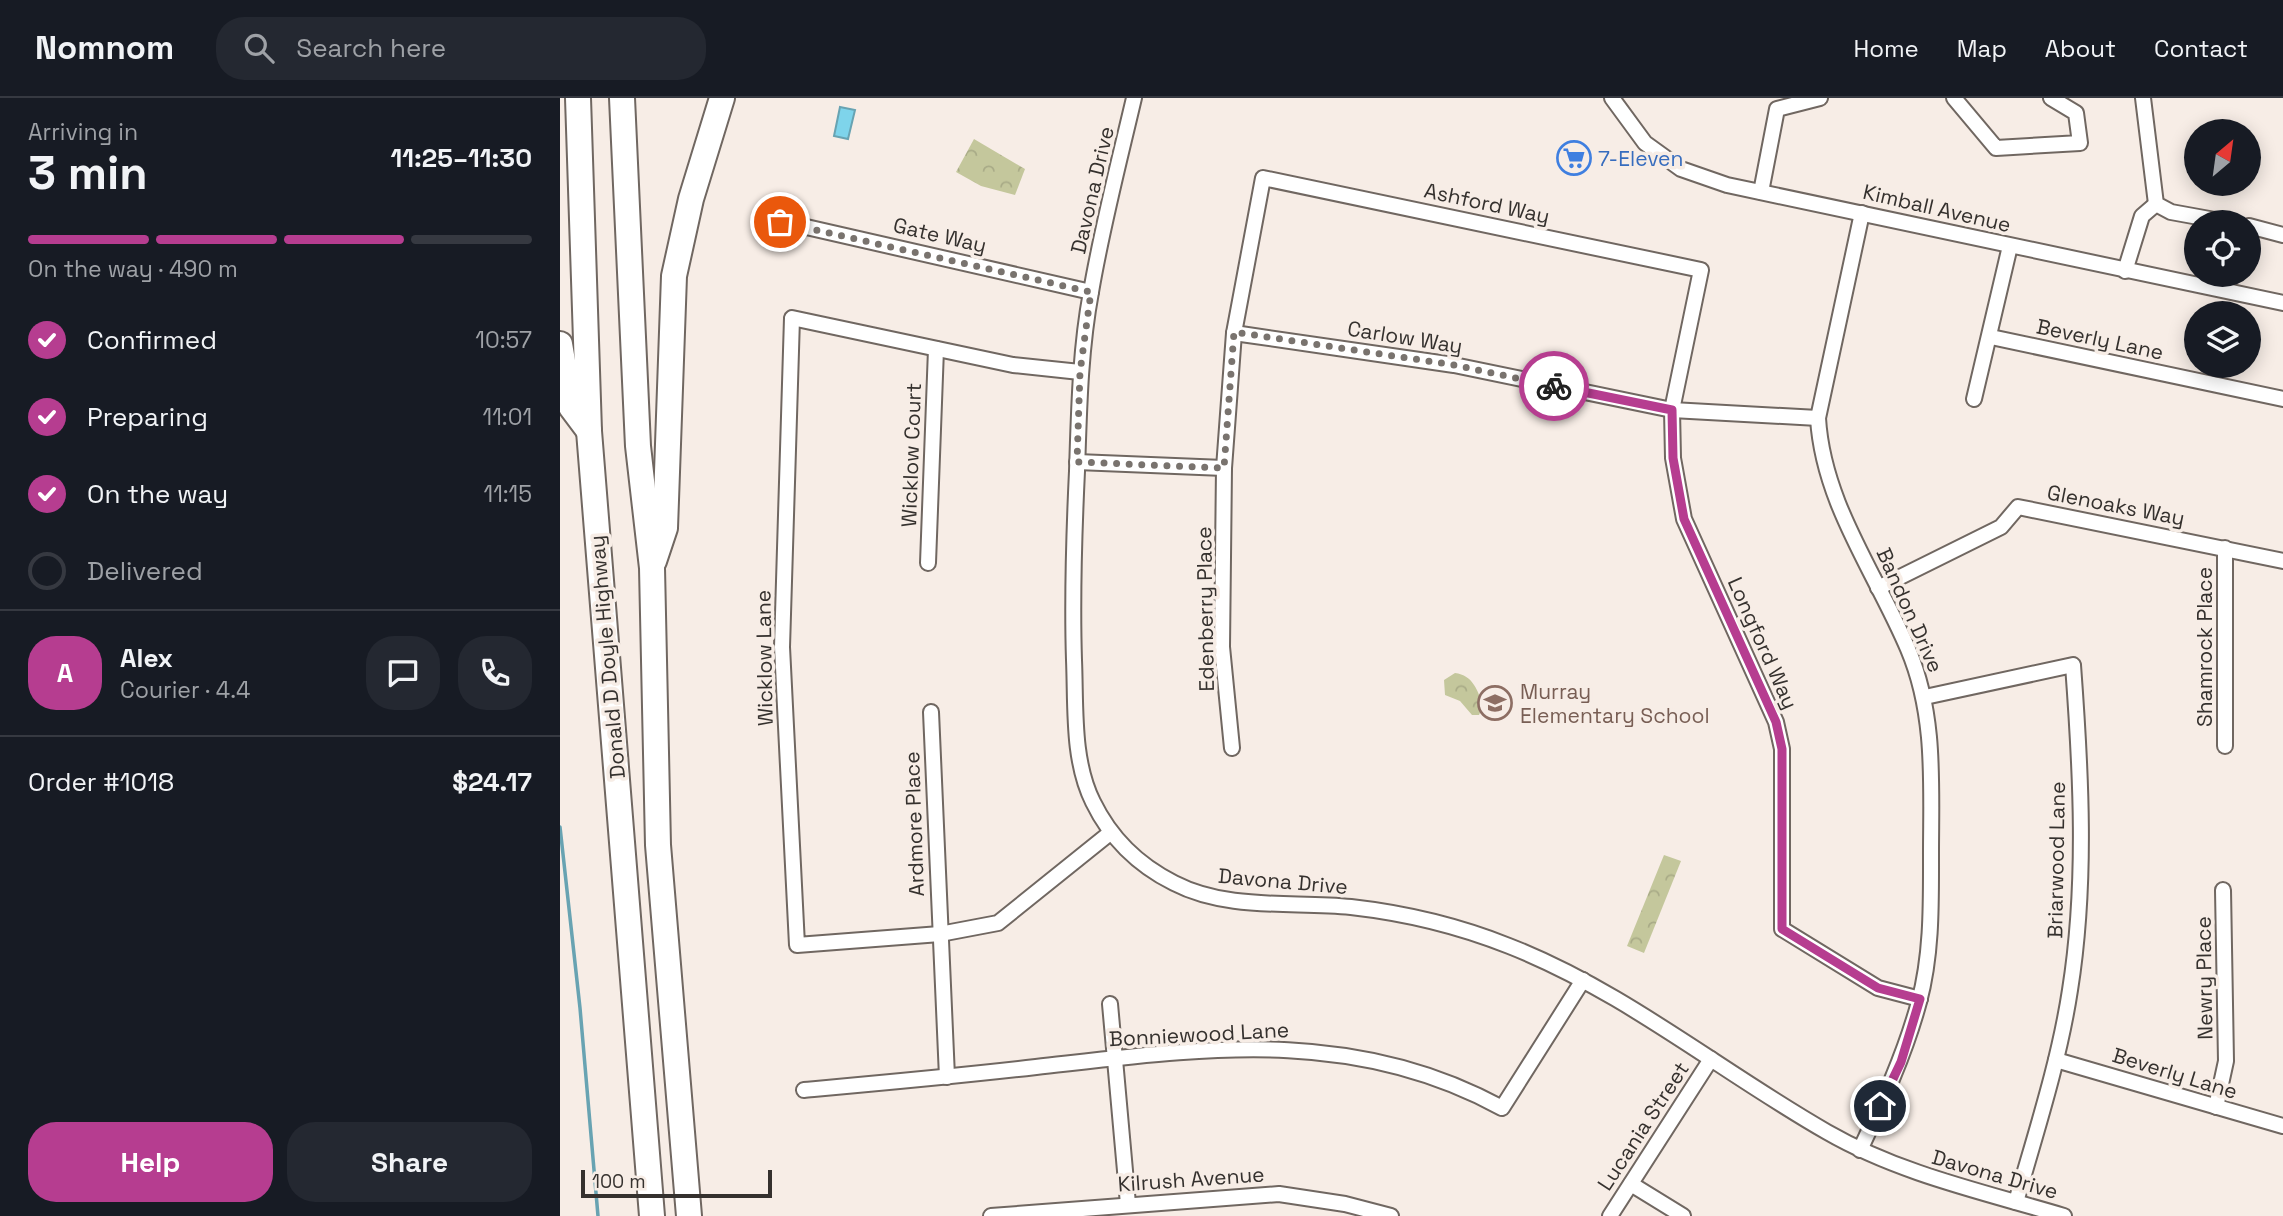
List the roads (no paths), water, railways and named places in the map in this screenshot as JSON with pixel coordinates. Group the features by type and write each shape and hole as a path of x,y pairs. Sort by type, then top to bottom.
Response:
{"highway":[{"path":"562,98 573,244 586,292"},
{"name":"Donald D Doyle Highway","path":"578,98 589,431 652,1216"},
{"name":"Donald D Doyle Highway","path":"622,98 638,446 652,568 658,845 689,1216"},
{"path":"652,568 665,528 674,276 691,199 722,98"},
{"path":"560,344 571,407 589,431"}],"street":[{"name":"Davona Drive","path":"1134,98 1091,292 1080,372 1072,601 1076,723 1085,778 1091,799 1110,833 1143,866 1180,886 1217,899 1349,907 1394,913 1445,925 1507,945 1622,1001 1795,1113 1860,1150 1907,1170 2064,1216"},
{"name":"Kimball Avenue","path":"1612,98 1645,143 1681,169 1761,192 2283,303"},
{"path":"1761,192 1777,109 1820,98"},
{"path":"1954,98 1996,148 2080,143 2076,113 2052,98"},
{"path":"2143,98 2156,204"},
{"name":"Ashford Way","path":"1263,178 1701,270"},
{"name":"Edenberry Place","path":"1232,748 1222,647 1224,468 1234,332 1263,178"},
{"path":"2156,204 2171,212 2184,214"},
{"path":"2125,271 2134,234 2142,216 2156,204"},
{"name":"Bandon Drive","path":"1860,1150 1901,1062 1920,999 1930,930 1931,739 1925,697 1909,650 1830,488 1822,456 1818,418 1862,213"},
{"name":"Gate Way","path":"780,222 1091,292"},
{"path":"2261,229 2283,235"},
{"path":"1974,399 1991,337 2010,246"},
{"name":"Longford Way","path":"1701,270 1672,410 1673,458 1684,519 1776,722 1782,749 1782,929 1878,988 1920,999"},
{"name":"Wicklow Lane","path":"1080,372 1013,365 792,318 782,647 797,944 940,933 998,923 1110,833"},
{"name":"Carlow Way","path":"1234,332 1454,365 1672,410 1818,418"},
{"name":"Beverly Lane","path":"1991,337 2283,399"},
{"name":"Wicklow Court","path":"928,563 936,349"},
{"path":"1077,462 1224,468"},
{"name":"Glenoaks Way","path":"1878,588 2001,527 2018,507 2283,561"},
{"name":"Shamrock Place","path":"2225,548 2225,746"},
{"name":"Briarwood Lane","path":"1925,697 2073,665 2079,749 2079,913 2070,990 2056,1060 2016,1202"},
{"name":"Ardmore Place","path":"931,712 947,1077"},
{"name":"Newry Place","path":"2216,1107 2226,1061 2223,890"},
{"name":"Bonniewood Lane","path":"804,1090 1114,1059 1276,1047 1341,1054 1401,1066 1463,1087 1502,1108 1583,981"},
{"path":"1110,1004 1128,1204"},
{"name":"Lucania Street","path":"1610,1216 1712,1059"},
{"name":"Beverly Lane","path":"2056,1060 2283,1126"},
{"path":"1631,1184 1683,1216"},
{"name":"Kilrush Avenue","path":"991,1216 1279,1194 1345,1204 1391,1216"}],"water":[{"path":"840,107 855,110 848,139 834,136"}],"waterway":[{"path":"560,827 580,1008 598,1216"}],"place":[{"name":"7-Eleven","path":"1574,158"},
{"name":"Murray Elementary School","path":"1495,703"}]}
